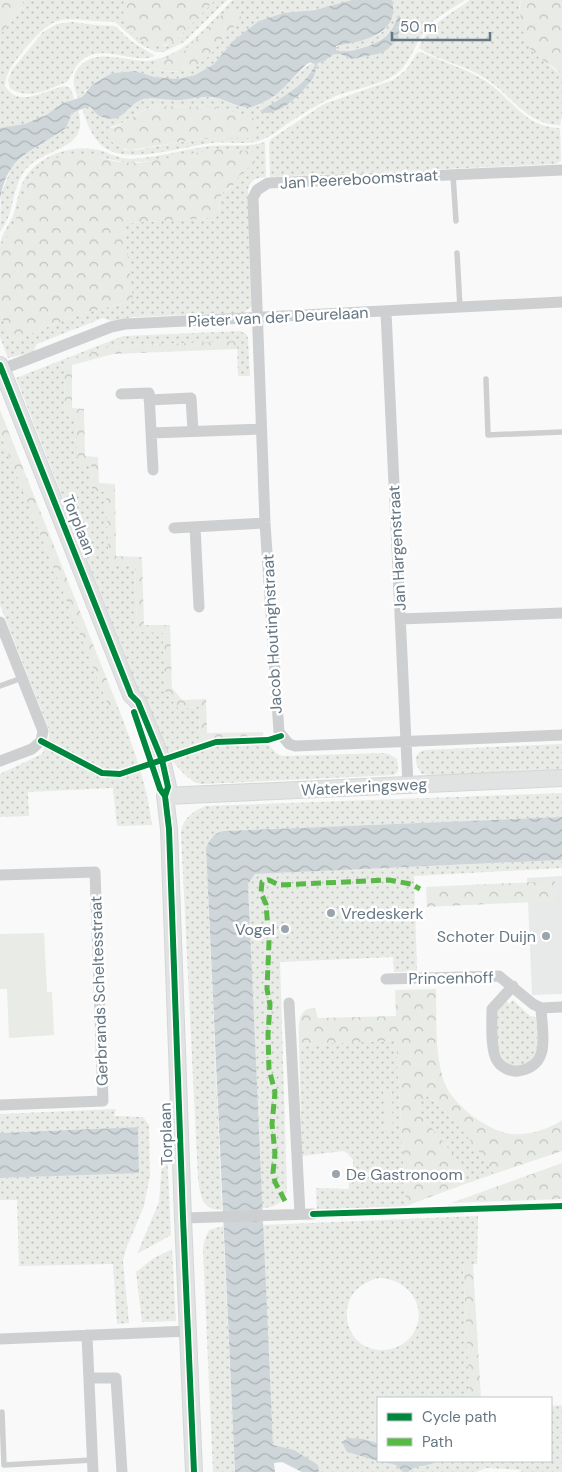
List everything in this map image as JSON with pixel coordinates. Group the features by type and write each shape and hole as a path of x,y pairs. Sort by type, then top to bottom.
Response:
{"street":[{"name":"Jan Peereboomstraat","path":"258,318 253,198 258,190 268,183 562,170"},
{"name":"Pieter van der Deurelaan","path":"1,368 118,325 562,302"},
{"name":"Jan Hargenstraat","path":"386,312 408,785"},
{"name":"Jacob Houtinghstraat","path":"258,318 265,523 278,726 281,736 289,744 295,746 407,742"},
{"name":"Torplaan","path":"1,368 131,695 130,703 160,789 165,796 168,829 182,1218 194,1472"},
{"path":"121,394 149,393 153,470"},
{"path":"149,400 191,398 192,431"},
{"path":"151,433 261,429"},
{"path":"174,528 265,523"},
{"path":"196,526 199,607"},
{"path":"400,619 562,613"},
{"path":"0,622 44,732 41,741 32,749 0,761"},
{"path":"407,742 562,735"},
{"name":"Waterkeringsweg","path":"165,796 562,778"},
{"name":"Gerbrands Scheltesstraat","path":"0,875 94,872 104,1101 0,1104"},
{"name":"Princenhoff","path":"386,979 499,976 513,986 533,1004 541,1008 542,1053 536,1064 528,1070 514,1072 498,1062 494,1051 492,1009 513,986"},
{"path":"289,1003 300,1214"},
{"path":"541,1008 562,1007"},
{"path":"182,1218 314,1214"},
{"path":"0,1339 188,1331"},
{"path":"87,1336 93,1466"},
{"path":"89,1378 116,1378 122,1472"}],"lane":[{"path":"453,174 456,221"},
{"path":"457,252 460,307"},
{"path":"486,379 488,435 562,432"},
{"path":"0,686 22,678"},
{"path":"2,1412 4,1465 93,1466"}],"shaded area":[{"name":"Schoter Duijn","path":"562,876 562,994 532,995 527,878"}],"green space":[{"path":"0,0 23,0 23,5 0,35"},
{"path":"23,0 126,0 124,2 124,13 129,28 140,36 165,46 175,41 213,2 212,0 227,0 184,42 164,52 156,52 141,45 115,22 71,19 53,23 44,29 17,58 8,73 5,86 11,93 26,97 66,86 71,89 74,99 35,120 18,126 0,128 0,35 21,8"},
{"path":"126,0 212,0 213,2 175,41 168,44 154,45 139,39 128,29 124,15 124,2"},
{"path":"233,0 352,0 334,6 301,12 233,41 214,64 195,75 178,79 155,77 135,71 112,73 85,91 82,97 78,98 74,86 74,78 80,66 87,61 103,57 146,61 165,57 183,48","holes":["224,36 203,61 185,70 176,72 153,68 158,62 178,55 193,44"]},
{"path":"392,0 465,0 429,25 421,35 405,64 396,74 382,81 330,99 307,111 265,139 249,143 212,143 158,153 130,155 118,153 102,146 91,131 86,119 82,108 89,106 127,111 140,100 149,98 176,100 206,97 220,99 244,107 260,105 314,63 315,65 311,71 299,85 275,103 261,110 275,112 301,93 314,76 318,63 327,60 334,54 340,54 351,59 378,54 395,42 402,21 397,17 388,33 368,46 342,52 337,51 335,48 342,44 375,36 383,32 388,25 392,12","holes":["155,106 213,107 235,113 235,138 197,139 137,150 125,150 112,142 111,127 149,108"]},
{"path":"470,0 521,0 519,7 532,50 562,76 562,116 560,125 548,123 527,114 483,77 419,48 434,26"},
{"path":"521,0 562,0 562,76 555,68 534,54 528,45 521,19"},
{"path":"227,10 235,10 240,14 241,19 224,36 207,58 185,70 169,71 153,68 155,63 184,51"},
{"path":"72,22 115,26 131,41 155,56 137,58 100,53 91,55 79,62 67,82 53,88 24,94 10,88 8,80 12,70 43,32 57,24"},
{"path":"420,52 461,68 484,80 536,123 547,127 560,128 561,161 555,164 270,177 269,143 271,139 324,104 393,80 406,70 417,53"},
{"path":"155,106 213,107 228,110 255,119 255,135 250,138 197,139 131,150 120,148 108,138 108,129 118,126 144,110"},
{"path":"78,110 80,123 74,140 38,159 29,166 21,176 8,217 0,232 1,194 11,169 25,153 66,128 72,113"},
{"path":"265,142 266,177 254,180 248,191 252,292 256,303 243,313 134,317 112,321 103,318 37,344 33,352 8,358 0,337 0,312 11,339 15,340 80,314 129,302 124,227 128,223 208,218 219,211 221,196 224,191 230,188 240,174 254,162 252,151 218,149 161,160 126,163 91,155 82,155 40,167 29,178 17,218 9,235 0,247 3,234 14,213 22,184 37,165 54,154 83,148 130,159 159,156 209,146 252,145"},
{"path":"218,149 252,151 255,162 241,174 233,185 224,191 221,196 218,215 208,218 128,223 124,227 133,299 129,302 80,314 15,340 11,339 0,312 0,247 9,235 17,218 29,178 40,167 56,158 72,155 91,155 117,162 139,163"},
{"path":"240,331 246,334 248,338 250,376 238,376 237,343 235,341 120,346 105,348 64,363 65,416 76,416 78,464 91,464 92,491 106,491 109,563 135,565 137,632 163,632 165,691 178,708 199,707 200,741 264,739 276,753 282,756 385,753 397,759 398,771 394,775 202,784 194,782 184,774 167,755 141,697 16,378 123,336"},
{"path":"235,341 237,349 113,354 72,365 72,408 84,409 85,456 98,457 99,483 115,484 116,556 142,557 144,625 170,625 172,688 182,700 206,699 207,733 263,732 264,739 200,741 199,707 178,708 165,691 163,633 137,632 135,565 109,564 106,492 92,491 91,464 78,464 76,417 65,416 64,363 105,348 120,346"},
{"path":"0,410 118,707 110,710 0,433"},
{"path":"0,433 110,709 118,707 143,780 152,825 117,826 113,788 28,792 29,816 0,817 0,774 42,754 49,738 49,730 0,605"},
{"path":"562,744 562,770 433,775 422,774 416,761 417,755 424,750"},
{"path":"562,793 562,817 224,831 211,837 206,848 222,1210 210,1208 206,1205 201,1196 198,1179 181,834 183,824 188,817 205,806"},
{"path":"562,860 562,868 414,876 417,971 394,972 393,957 280,962 287,1191 278,1204 262,1208 248,884 255,874"},
{"path":"555,881 555,901 427,907 426,887"},
{"path":"44,933 47,992 52,992 54,1035 9,1038 7,989 0,989 0,934"},
{"path":"436,989 437,1037 441,1073 449,1092 456,1101 482,1123 511,1134 538,1131 562,1120 562,1151 494,1174 463,1131 425,1094 419,1106 421,1115 457,1159 463,1170 465,1184 406,1206 396,1041 299,1044 299,1026 301,1015 304,1011 315,1008 318,1018 396,1016 395,990"},
{"path":"506,1000 509,1004 513,1000 530,1016 536,1017 538,1049 530,1062 521,1066 508,1063 502,1058 499,1051 496,1033 496,1009"},
{"path":"396,1041 406,1206 317,1210 316,1188 349,1189 348,1176 353,1169 353,1160 343,1151 302,1156 299,1044"},
{"path":"383,1089 392,1089 393,1131 385,1131"},
{"path":"425,1094 463,1131 480,1152 494,1174 465,1184 463,1170 421,1115 419,1106"},
{"path":"116,1109 114,1116 143,1117 149,1125 150,1175 144,1206 123,1261 129,1323 117,1324 113,1264 19,1266 17,1200 0,1200 0,1178 139,1172 138,1127 0,1133 0,1114"},
{"path":"163,1151 167,1152 171,1235 137,1254 159,1202"},
{"path":"562,1163 562,1199 451,1203"},
{"path":"478,1216 477,1264 463,1265 470,1397 377,1397 377,1443 363,1439 350,1453 377,1460 377,1462 396,1465 403,1472 319,1472 318,1465 281,1447 273,1446 262,1225","holes":["379,1278 399,1283 407,1289 417,1304 418,1324 413,1334 401,1345 391,1349 375,1350 362,1344 352,1334 348,1322 347,1308 352,1295 363,1285"]},
{"path":"223,1226 235,1472 213,1472 203,1251 204,1242 209,1230"},
{"path":"172,1249 176,1321 142,1322 136,1272 154,1258"},
{"path":"463,1264 473,1264 481,1397 470,1397"},
{"path":"562,1405 562,1472 519,1472 522,1470 486,1468 476,1472 408,1472 411,1469 436,1462 552,1462 552,1406"}],"water":[{"path":"352,0 392,0 393,12 391,21 378,34 359,41 336,46 336,50 355,50 377,42 389,33 399,15 402,21 398,36 395,42 385,51 351,59 340,54 334,54 325,61 318,63 313,78 297,97 273,112 266,113 260,111 298,86 311,72 315,65 314,63 307,64 284,87 265,102 252,107 237,105 212,97 176,100 150,98 137,102 115,118 108,119 98,115 89,106 72,113 66,128 24,155 16,163 9,173 0,200 0,128 25,124 46,115 63,103 82,97 92,85 112,73 135,71 155,77 178,79 195,75 214,64 233,41 259,21 284,13 315,10"},
{"path":"562,817 562,860 255,874 248,884 273,1445 294,1450 318,1465 319,1472 302,1472 282,1462 274,1463 275,1472 235,1472 207,845 215,835 224,831"},
{"path":"138,1127 139,1173 0,1178 0,1133"},
{"path":"348,1438 377,1443 377,1461 347,1452 342,1442"},
{"path":"383,1462 436,1462 411,1469 408,1472 403,1472 396,1465"}],"marked path":[{"path":"285,1201 275,1182 273,1173 275,1153 272,1124 275,1092 269,1069 268,1034 270,1005 267,989 269,942 266,904 261,893 262,882 269,880 279,885 389,880 411,884 420,889"}],"cycle path":[{"path":"0,365 131,695 138,702 162,760 168,787 165,796 169,829 194,1472"},
{"path":"134,712 160,789 165,796"},
{"path":"41,741 102,773 120,774 216,742 268,740 281,736"},
{"path":"313,1214 562,1206"}],"place":[{"name":"Vredeskerk","path":"331,913"},
{"name":"Vogel","path":"285,929"},
{"name":"Schoter Duijn","path":"546,936"},
{"name":"De Gastronoom","path":"336,1174"}]}
